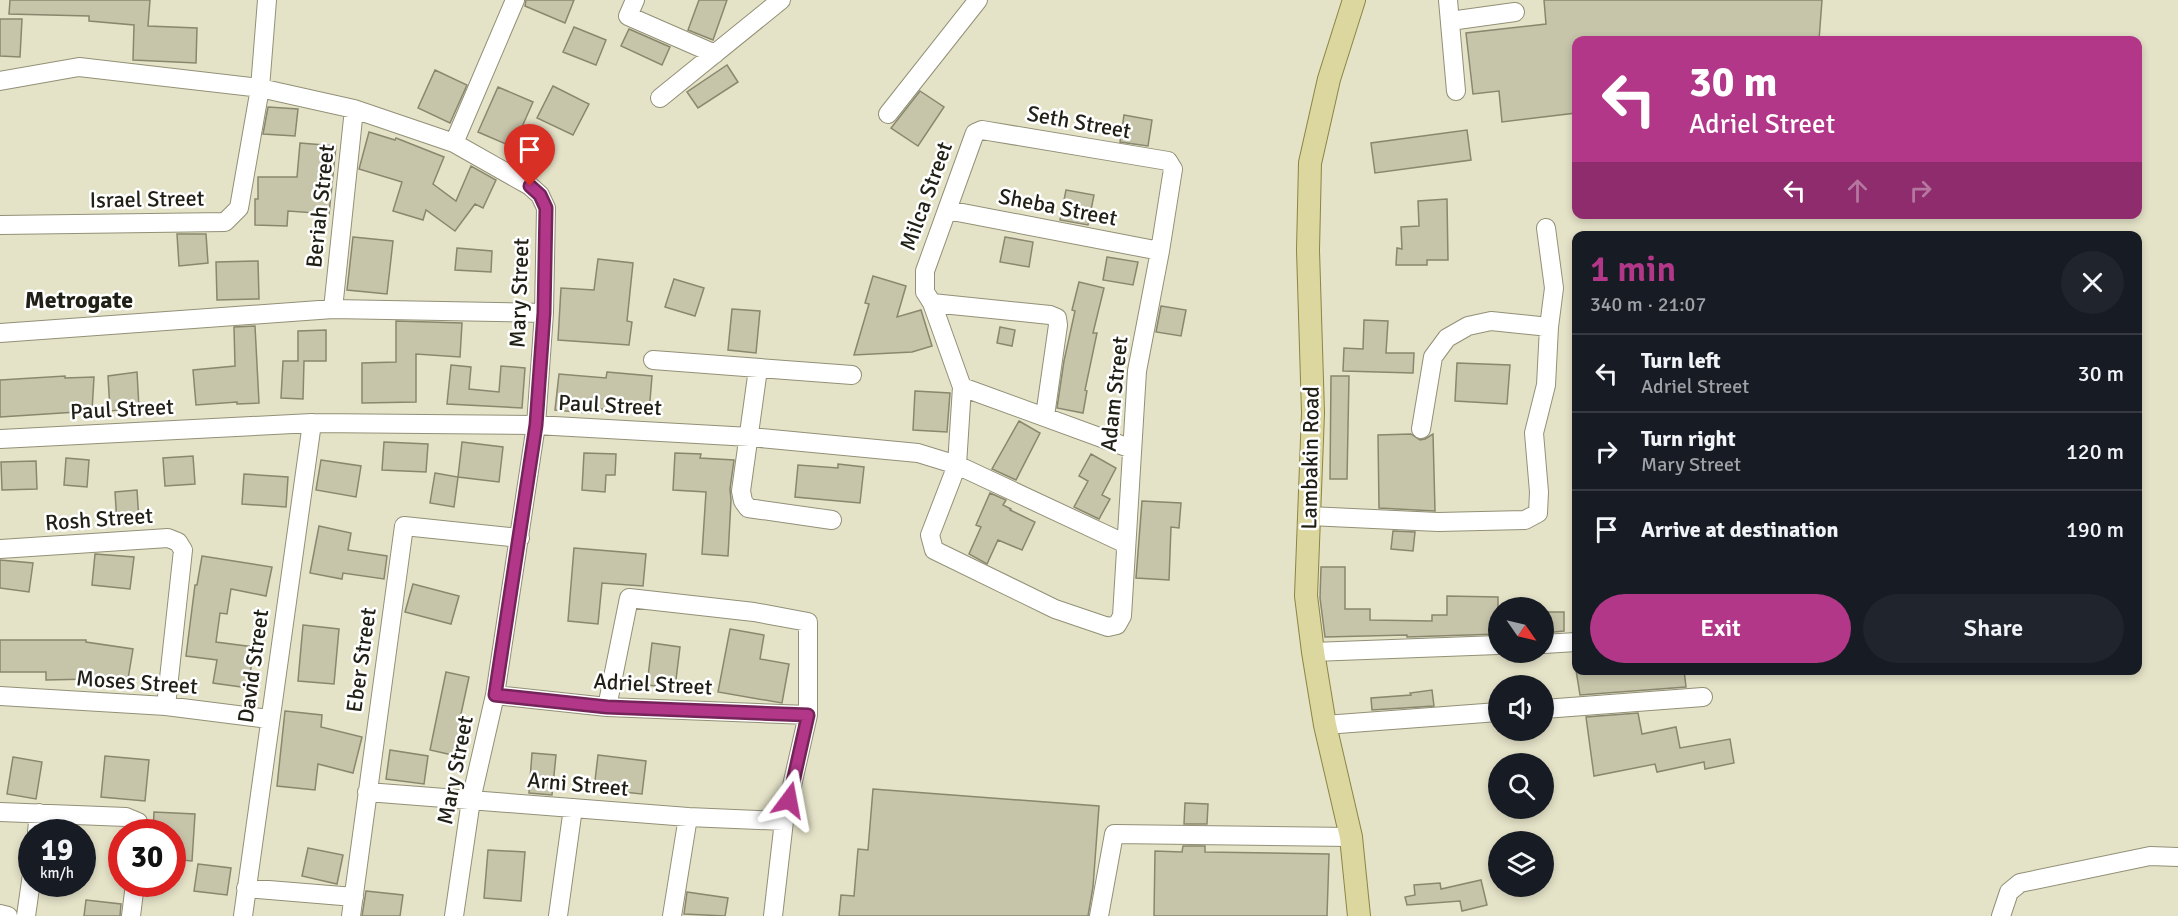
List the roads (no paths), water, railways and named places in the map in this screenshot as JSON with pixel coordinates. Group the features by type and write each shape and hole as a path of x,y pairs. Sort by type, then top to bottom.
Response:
{"main road":[{"name":"Lambakin Road","path":"1354,0 1329,79 1310,163 1308,250 1313,413 1306,596 1312,652 1325,725 1351,837 1359,916"}],"street":[{"name":"Israel Street","path":"0,225 225,222 239,208 260,88 267,0"},
{"path":"454,143 514,0"},
{"path":"635,0 628,16 715,54"},
{"path":"660,98 780,0"},
{"path":"888,114 978,0"},
{"path":"1448,0 1456,91"},
{"path":"1450,21 1515,12"},
{"name":"Mary Street","path":"0,81 79,67 260,88 354,109 454,143 530,186 540,195 546,208 544,313 536,425 495,695 471,800 454,916"},
{"name":"Beriah Street","path":"333,309 354,109"},
{"name":"Seth Street","path":"975,133 982,130 1168,161 1173,169"},
{"name":"Milca Street","path":"975,133 925,271 925,292 932,303 962,387 957,465 930,535 934,550 1055,609 1108,627 1117,625"},
{"name":"Adam Street","path":"1117,625 1122,616 1137,371 1173,169"},
{"name":"Sheba Street","path":"947,210 1160,251"},
{"path":"1309,516 1438,522 1525,520 1538,513 1539,492 1534,433 1546,385 1554,288 1546,228"},
{"path":"932,303 1050,315 1057,318 1058,325 1045,416"},
{"path":"0,333 333,309 544,313"},
{"path":"1421,429 1433,357 1447,338 1468,326 1491,321 1549,327"},
{"path":"653,360 852,375"},
{"path":"758,369 741,491 743,501 748,508 832,520"},
{"path":"962,387 1132,449"},
{"name":"Paul Street","path":"0,439 312,423 536,425 750,437 918,453 957,465 1126,544"},
{"name":"David Street","path":"243,916 312,423"},
{"name":"Eber Street","path":"351,916 404,525 520,538"},
{"name":"Rosh Street","path":"0,549 168,538 178,542 183,550 166,706"},
{"path":"607,707 629,598 754,612 808,622 808,715 784,821 773,916"},
{"path":"1554,643 1572,642"},
{"path":"1312,652 1488,645"},
{"name":"Adriel Street","path":"495,695 607,707 808,715"},
{"name":"Moses Street","path":"0,696 166,706 269,719"},
{"path":"1554,708 1703,697"},
{"path":"1325,725 1488,713"},
{"name":"Arni Street","path":"367,792 688,817 784,821"},
{"path":"558,916 573,808"},
{"path":"0,812 129,819"},
{"path":"38,819 39,813"},
{"path":"672,916 688,817"},
{"path":"1100,916 1114,834 1351,837"},
{"path":"2001,916 2009,892 2020,883 2150,856 2178,857"},
{"path":"246,888 354,897"},
{"path":"26,916 29,897"},
{"path":"132,916 134,897"},
{"path":"0,914 8,916"}],"district":[{"name":"Metrogate","path":"79,300"}]}
